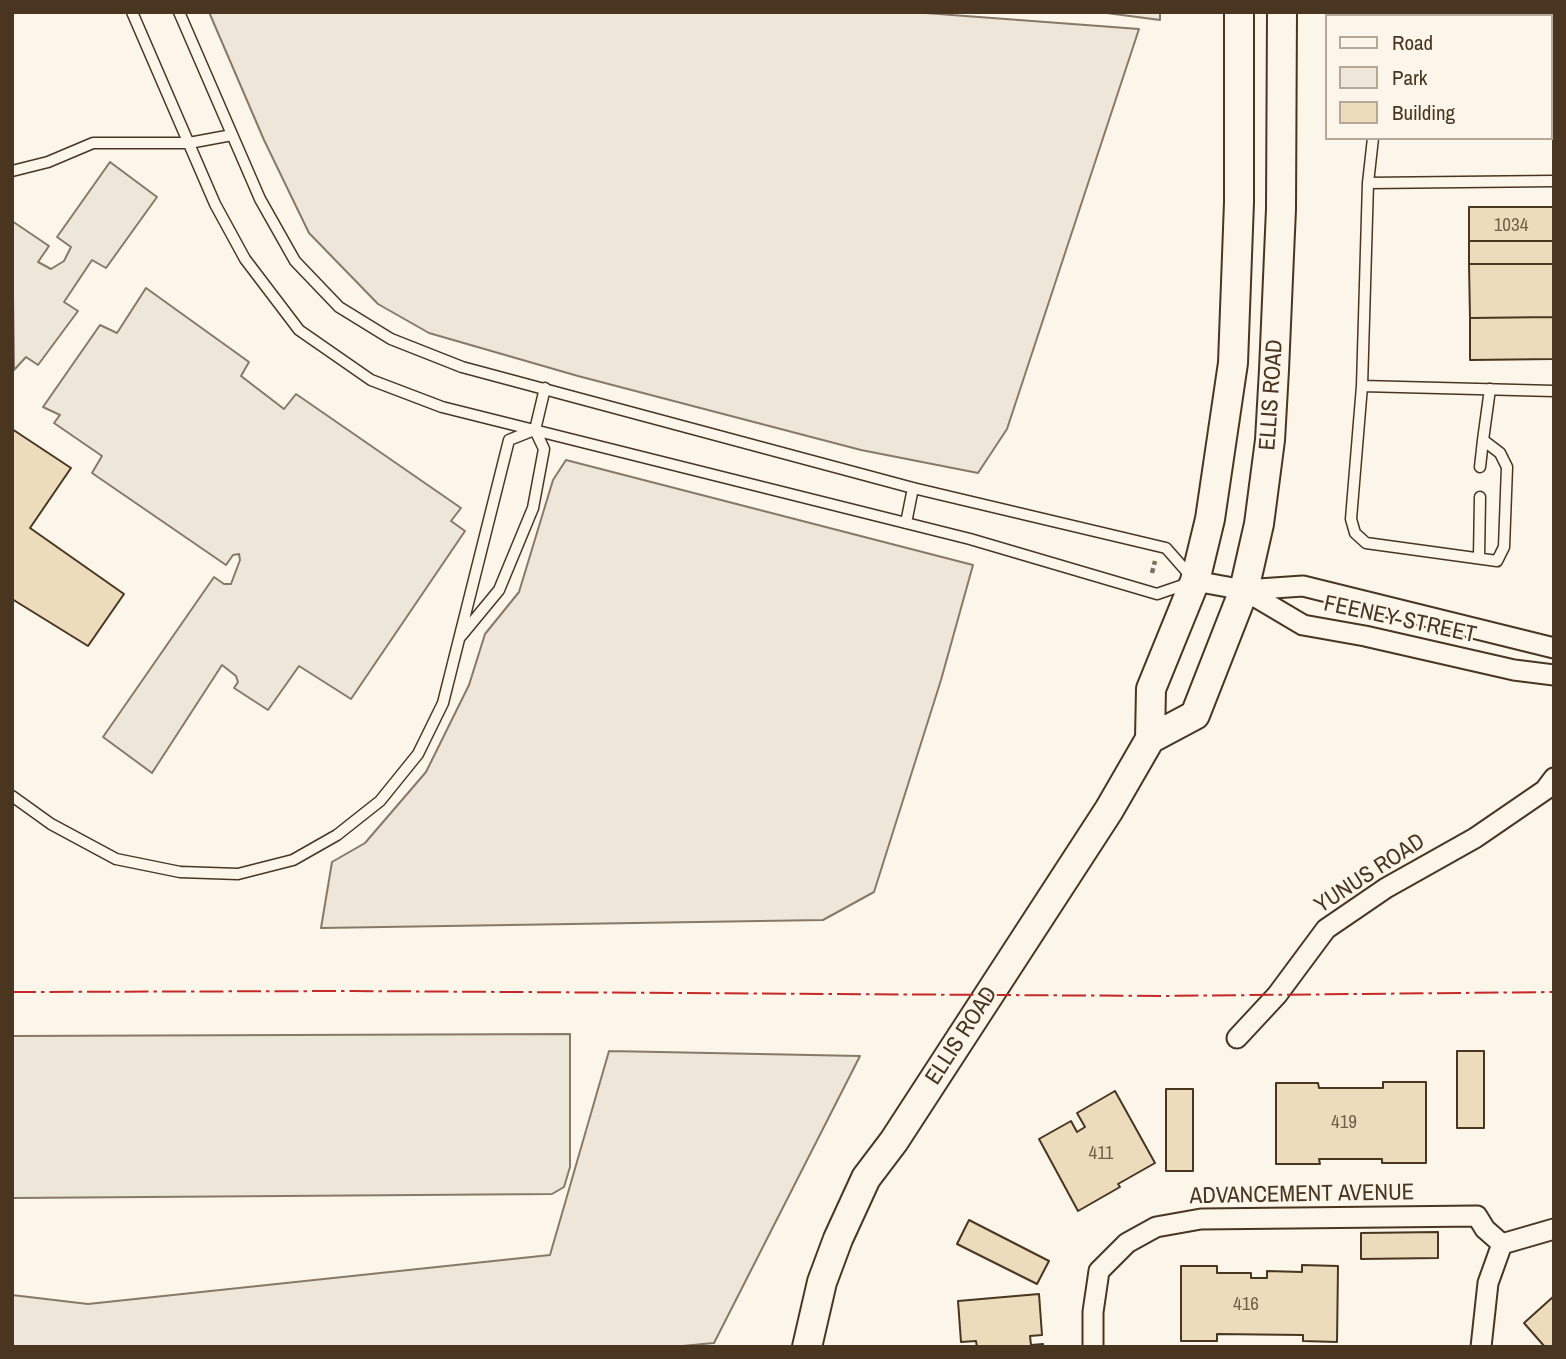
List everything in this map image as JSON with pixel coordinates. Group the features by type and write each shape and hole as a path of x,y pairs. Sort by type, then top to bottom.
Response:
{"main road":[{"name":"ELLIS ROAD","path":"807,1347 822,1282 866,1178 901,1130 1109,810 1150,739 1151,689 1195,581 1210,519 1233,363 1239,201 1239,12"},
{"path":"1262,12 1263,31 1281,51"},
{"name":"ELLIS ROAD","path":"1150,739 1195,715 1244,590 1259,524 1270,440 1281,209 1282,12"}],"street":[{"name":"FEENEY STREET","path":"1195,581 1244,590 1303,586 1554,649"},
{"name":"FEENEY STREET","path":"1244,590 1303,625 1365,636 1514,670 1554,675"},
{"name":"YUNUS ROAD","path":"1237,1038 1277,995 1326,929 1387,888 1475,838 1545,790 1554,778"},
{"name":"ADVANCEMENT AVENUE","path":"1093,1347 1093,1312 1099,1271 1127,1243 1156,1227 1201,1219 1477,1216 1485,1229 1502,1244"},
{"path":"1481,1347 1489,1283 1502,1244 1554,1229"}],"lane":[{"path":"132,12 215,204 245,260 299,330 372,380 442,407 970,539 1157,594 1195,581 1166,548 913,488 462,367 391,339 340,307 295,261 260,199 179,12"},
{"path":"12,171 48,162 93,143 189,143 232,135"},
{"path":"1373,140 1368,183 1362,386 1351,519 1355,533 1366,543 1497,561 1504,547 1507,467 1500,453 1483,440"},
{"path":"1368,183 1554,181"},
{"path":"1362,386 1554,391"},
{"path":"458,639 499,590 533,508 544,449 535,430 545,388"},
{"path":"1480,467 1490,389"},
{"path":"12,796 51,824 116,859 180,872 238,874 293,860 337,835 380,802 418,754 443,703 509,440 535,430"},
{"path":"906,523 913,488"},
{"path":"1479,558 1480,497"}],"path":[{"path":"1152,573 1155,561"}],"green space":[{"path":"209,12 912,12 1139,29 1007,429 978,473 861,450 578,376 429,333 378,304 309,233 264,140"},
{"path":"566,460 973,565 941,680 874,892 823,920 321,928 332,862 365,843 426,772 469,685 485,634 519,592 553,480"},
{"path":"609,1051 860,1056 714,1343 672,1347 12,1347 12,1295 88,1304 550,1255"}],"shaded area":[{"path":"1099,12 1160,12 1160,20"},
{"path":"110,162 157,197 106,268 92,260 64,302 78,311 38,365 26,357 14,370 12,221 49,246 38,262 51,269 64,261 71,247 57,237"},
{"path":"146,288 249,362 241,376 284,409 296,394 461,508 451,521 465,531 351,699 299,666 268,710 234,688 238,682 236,676 222,665 152,773 103,737 214,577 224,584 231,584 240,560 239,554 233,555 226,565 92,473 102,456 54,423 60,415 43,407 100,325 117,333"},
{"path":"570,1034 570,1167 564,1187 552,1194 12,1198 12,1036"}],"building":[{"path":"1469,207 1554,207 1554,241 1469,241"},
{"path":"1469,241 1554,241 1554,264 1469,264"},
{"path":"1469,264 1554,264 1554,317 1470,318"},
{"path":"1554,317 1554,359 1470,360 1470,318"},
{"path":"12,429 71,468 30,528 124,594 88,646 12,599"},
{"path":"1457,1051 1484,1051 1484,1128 1457,1128"},
{"path":"1383,1082 1426,1082 1426,1163 1382,1163 1382,1159 1319,1159 1320,1164 1276,1164 1276,1083 1318,1083 1319,1088 1383,1088"},
{"path":"1166,1089 1193,1089 1193,1171 1166,1171"},
{"path":"1115,1091 1155,1163 1078,1211 1039,1139 1071,1121 1077,1132 1085,1127 1077,1113"},
{"path":"969,1220 1049,1261 1037,1284 957,1244"},
{"path":"1438,1232 1438,1258 1361,1259 1361,1233"},
{"path":"1302,1265 1338,1266 1337,1342 1303,1341 1303,1335 1217,1334 1217,1341 1181,1341 1181,1266 1217,1266 1217,1273 1251,1273 1251,1278 1267,1278 1267,1271 1302,1272"},
{"path":"1039,1294 1042,1335 1030,1336 1031,1345 1043,1344 1043,1347 977,1347 976,1341 961,1342 958,1301"},
{"path":"1554,1296 1554,1347 1545,1347 1524,1323"}],"power":[{"path":"12,992 352,991 1161,996 1554,992"}]}
